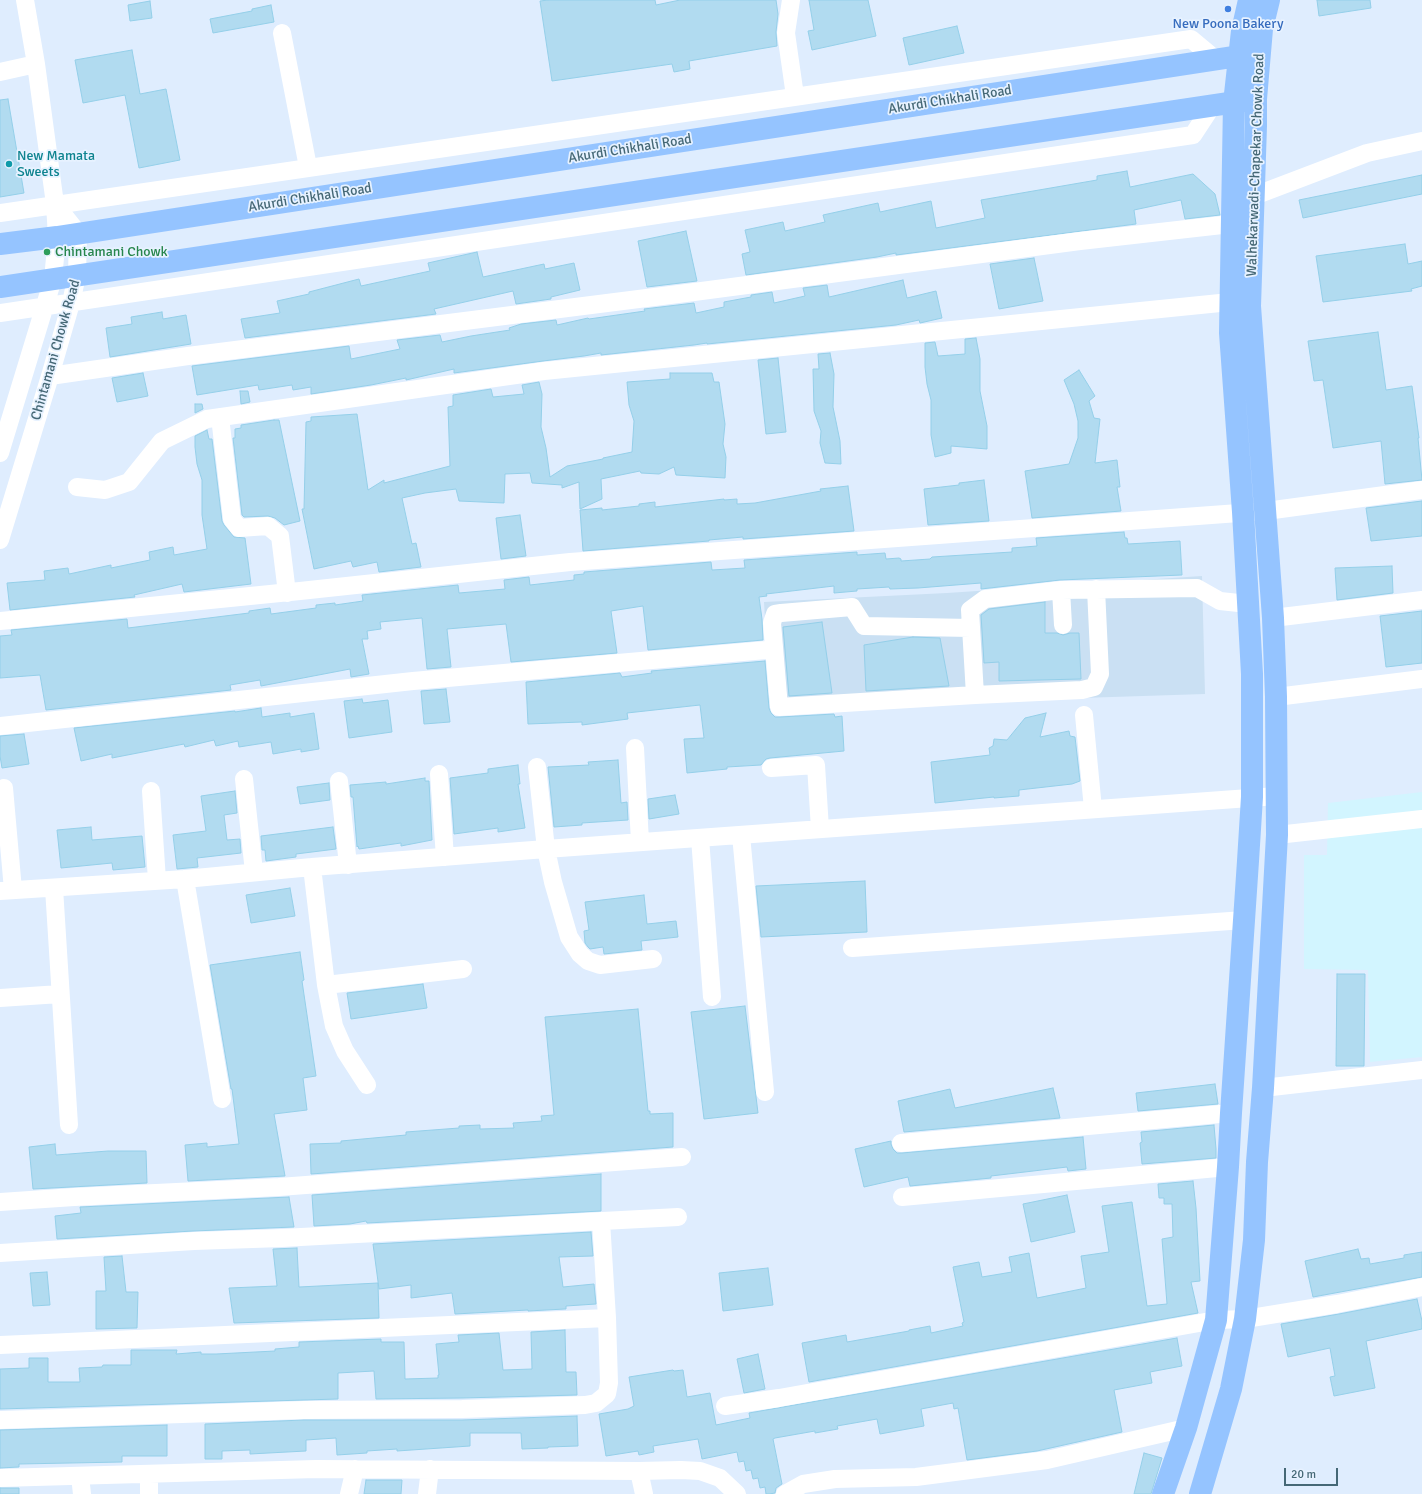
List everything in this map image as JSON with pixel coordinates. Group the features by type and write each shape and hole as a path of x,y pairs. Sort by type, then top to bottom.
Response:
{"main road":[{"name":"Walhekarwadi-Chapekar Chowk Road","path":"1240,304 1254,196 1256,99 1250,54 1242,31 1249,0"},
{"name":"Walhekarwadi-Chapekar Chowk Road","path":"1240,304 1231,224 1234,103 1250,54 1262,29 1269,0"},
{"name":"Akurdi Chikhali Road","path":"0,244 1250,54"},
{"path":"0,287 1256,99"},
{"path":"1200,1494 1231,1389 1245,1319 1254,1240 1257,1162 1263,1088 1277,835 1276,697 1273,618 1266,511 1240,304"},
{"path":"1163,1494 1186,1428 1216,1320 1228,1167 1252,797 1252,674 1243,512 1230,333 1240,304"}],"street":[{"name":"Chintamani Chowk Road","path":"0,540 50,376 71,303 77,276 67,235 55,204 36,64 25,0"},
{"path":"791,0 786,33 795,96"},
{"path":"282,33 308,167"},
{"path":"0,213 1191,39 1215,59"},
{"path":"0,72 36,64"},
{"path":"0,314 1193,135 1212,106"},
{"path":"1254,196 1367,153 1422,141"},
{"path":"50,376 220,352 1080,241 1231,224"},
{"name":"Chintamani Chowk Road","path":"0,453 67,235"},
{"path":"77,487 105,490 129,482 162,441 207,419 544,371 1240,304"},
{"path":"220,417 232,519 239,528 268,526 280,536 286,593"},
{"path":"0,621 286,593 570,562 1266,511 1422,490"},
{"path":"975,694 970,610 985,599 1061,590 1197,588 1220,601 1248,604"},
{"path":"971,628 864,626 852,607 775,614 772,622 779,707 975,694 1082,690 1094,687 1100,674 1096,589"},
{"path":"1061,590 1063,625"},
{"path":"1273,618 1422,600"},
{"path":"0,726 413,681 766,650"},
{"path":"1276,697 1422,678"},
{"path":"1084,715 1093,809"},
{"path":"635,748 640,842"},
{"path":"771,768 816,765 820,830"},
{"path":"537,767 546,849 553,882 569,937 580,954 588,961 600,965 653,959"},
{"path":"439,774 445,857"},
{"path":"244,779 254,872"},
{"path":"339,781 348,864"},
{"path":"4,788 6,891 185,879 348,864 546,849 1277,796"},
{"path":"151,791 157,880"},
{"path":"1277,835 1422,819"},
{"path":"741,835 765,1092"},
{"path":"700,838 712,997"},
{"path":"312,867 326,985 334,1026 345,1050 367,1085"},
{"path":"185,879 222,1099"},
{"path":"54,888 69,1125"},
{"path":"852,948 1244,920"},
{"path":"326,985 463,969"},
{"path":"0,998 60,994"},
{"path":"1263,1088 1422,1070"},
{"path":"901,1143 1231,1113"},
{"path":"0,1202 279,1187 682,1157"},
{"path":"902,1197 1228,1167"},
{"path":"0,1253 194,1241 282,1238 678,1217"},
{"path":"0,1420 304,1410 462,1409 585,1405 596,1403 607,1394 609,1383 607,1318 601,1221"},
{"path":"725,1406 779,1398 1216,1320 1245,1319 1337,1304 1422,1287"},
{"path":"0,1345 607,1318"},
{"path":"785,1494 803,1484 835,1479 916,1477 1047,1460 1186,1428"},
{"path":"0,1478 316,1468 639,1471 680,1470 700,1471 720,1478 737,1494"},
{"path":"349,1494 355,1469"},
{"path":"427,1494 430,1469"},
{"path":"639,1471 644,1494"},
{"path":"149,1474 149,1494"},
{"path":"80,1476 82,1494"}],"shaded area":[{"path":"1202,576 1205,694 988,701 866,709 770,710 764,602 947,593"},
{"path":"1422,792 1422,1057 1370,1062 1368,970 1304,969 1304,855 1327,855 1328,803"}],"building":[{"path":"655,0 656,5 680,0 776,0 778,14 776,32 777,46 689,61 690,69 674,72 672,64 552,81 540,1"},
{"path":"809,0 868,0 876,36 812,50 808,31 814,30"},
{"path":"1317,0 1370,0 1371,8 1319,16"},
{"path":"150,1 152,18 130,21 128,5"},
{"path":"271,5 274,22 213,33 210,19 252,11 252,9"},
{"path":"957,26 964,53 909,65 903,38"},
{"path":"132,50 140,94 166,89 180,160 139,168 125,95 83,103 75,60"},
{"name":"New Mamata Sweets","path":"8,99 24,193 0,197 0,100"},
{"path":"1127,171 1130,187 1193,174 1215,194 1220,215 1185,219 1181,200 1134,210 1136,224 896,255 896,253 877,257 746,275 742,254 750,252 745,230 783,222 785,231 825,222 823,215 878,203 880,212 931,201 936,228 985,218 981,200 1097,180 1097,176"},
{"path":"1422,175 1422,194 1303,218 1299,200"},
{"path":"686,231 697,281 647,287 638,241"},
{"path":"1405,244 1408,264 1422,261 1422,286 1411,289 1412,291 1323,302 1316,256"},
{"path":"477,252 483,277 544,264 545,269 574,263 580,290 551,297 551,299 516,304 513,291 434,309 436,314 245,338 241,319 280,313 277,301 309,294 309,292 359,279 361,286 430,271 428,263"},
{"path":"1034,258 1043,301 999,309 990,264"},
{"path":"903,280 907,298 936,291 942,318 920,323 919,320 896,325 707,343 601,355 601,353 454,373 454,369 406,380 406,378 311,394 311,387 293,390 292,385 259,390 258,385 197,395 192,366 349,346 351,359 400,349 397,340 440,335 442,342 510,330 509,328 521,324 556,320 557,325 588,318 645,311 644,309 694,303 696,313 724,307 724,302 751,297 751,295 772,292 774,303 805,296 803,288 827,285 829,297"},
{"path":"162,312 163,319 186,315 191,344 110,357 106,328 132,324 131,317"},
{"path":"1378,332 1386,390 1412,386 1419,438 1422,480 1385,484 1381,441 1333,448 1323,380 1314,381 1308,341"},
{"path":"976,338 980,359 980,391 987,426 987,449 951,446 951,453 935,457 931,435 931,400 925,367 925,343 935,342 938,356 965,354 965,339"},
{"path":"830,353 834,374 833,407 840,441 841,464 825,463 820,443 821,431 814,411 813,369 819,369 818,354"},
{"path":"778,358 786,432 766,434 758,360"},
{"path":"1079,370 1095,396 1089,401 1094,418 1100,419 1095,463 1117,460 1120,487 1117,487 1121,511 1032,518 1025,471 1069,464 1078,438 1078,421 1074,404 1064,380"},
{"path":"143,373 148,396 117,402 112,378"},
{"path":"670,373 712,373 714,382 719,382 725,424 723,444 726,457 725,478 676,475 674,467 659,474 641,473 640,471 601,479 602,499 580,509 579,482 562,488 562,485 532,483 530,473 505,474 504,503 459,501 456,489 402,498 412,544 416,543 421,567 379,572 377,562 353,567 351,561 314,569 302,509 304,509 306,422 311,421 311,417 357,414 368,490 384,480 384,483 450,466 448,407 453,406 453,395 491,389 493,397 524,394 522,385 539,382 542,394 541,427 546,448 550,477 567,466 632,452 634,421 629,405 627,382 670,379"},
{"path":"240,391 248,391 250,402 241,404"},
{"path":"195,404 202,404 203,409 195,413"},
{"path":"279,420 300,521 284,525 275,518 268,516 244,517 242,515 233,438 235,438 235,429 241,428 241,425"},
{"path":"207,430 209,439 212,439 222,521 234,537 245,538 251,584 184,592 182,584 134,595 135,597 10,610 7,583 45,580 44,571 68,568 69,574 111,565 111,568 150,560 149,552 173,547 174,555 207,549 202,515 202,480 197,464 195,436"},
{"path":"984,480 989,521 928,525 924,489 959,485 959,483"},
{"path":"848,486 854,531 743,539 743,537 583,551 580,510 602,508 602,510 639,506 639,504 655,502 655,507 724,499 737,499 737,504 755,503 821,491 820,489"},
{"path":"1422,501 1422,536 1371,541 1366,508"},
{"path":"520,515 526,556 501,559 496,518"},
{"path":"1124,532 1128,544 1180,541 1182,575 1060,580 981,589 981,583 918,588 890,589 889,587 857,589 857,591 834,593 834,586 766,594 767,596 759,597 763,640 648,650 643,606 611,611 617,653 511,662 506,624 447,629 451,667 427,669 422,618 380,622 381,629 367,631 368,639 362,639 369,674 351,677 350,669 261,686 260,680 230,685 231,690 46,710 40,675 0,678 0,636 12,635 11,630 127,619 128,628 249,613 249,611 270,608 271,614 316,608 316,605 335,603 335,605 363,601 362,595 458,585 459,593 505,589 504,580 529,577 530,585 574,580 574,575 584,574 584,572 711,562 712,570 745,568 744,560 857,552 857,555 885,553 886,559 899,558 901,561 930,559 932,557 1012,552 1012,548 1037,546 1036,538"},
{"path":"1392,566 1393,593 1337,600 1335,568"},
{"path":"1045,602 1045,633 1057,633 1063,635 1079,633 1081,679 999,681 999,662 984,663 981,615 989,609"},
{"path":"1422,611 1422,663 1386,667 1380,616"},
{"path":"822,622 832,693 789,696 783,627"},
{"path":"913,637 940,638 949,686 866,691 864,645"},
{"path":"765,661 769,708 771,713 775,717 834,714 835,717 842,716 844,751 770,758 766,759 761,765 727,767 727,769 687,773 684,739 704,738 700,705 627,713 628,719 582,725 582,722 528,724 526,682 620,673 622,677 652,673 651,671"},
{"path":"446,689 450,722 424,724 421,691"},
{"path":"362,699 363,703 388,700 392,732 349,738 344,701"},
{"path":"261,708 262,717 290,713 290,717 314,713 319,749 301,752 301,749 273,754 271,742 239,747 238,741 216,746 214,740 185,747 184,744 112,758 112,754 81,761 74,728 235,712"},
{"path":"1046,713 1040,737 1069,731 1070,736 1075,737 1080,781 1072,784 1019,790 1019,796 935,803 931,762 990,755 989,748 993,746 994,739 1007,740 1025,718"},
{"path":"24,734 29,764 2,768 0,756 0,736"},
{"path":"618,760 621,803 627,802 628,820 582,823 582,825 554,827 548,767 589,765 588,762"},
{"path":"518,765 520,784 518,784 525,828 498,832 498,828 454,834 450,778 488,773 488,769"},
{"path":"425,778 425,781 429,781 432,840 401,846 401,843 359,849 358,846 357,847 353,797 351,797 350,785 386,782 386,784"},
{"path":"329,783 330,800 300,804 297,787"},
{"path":"235,791 237,813 224,815 227,840 240,839 241,853 197,858 198,867 177,869 173,835 206,831 201,796"},
{"path":"675,795 679,814 649,819 648,799"},
{"path":"91,827 92,840 142,836 145,867 113,870 112,863 61,868 57,830"},
{"path":"333,827 336,849 296,854 296,857 266,861 265,850 262,850 261,836"},
{"path":"865,881 867,932 761,937 756,886"},
{"path":"290,888 295,916 251,923 246,895"},
{"path":"644,895 647,924 676,921 678,937 641,941 642,950 604,954 603,947 590,949 588,947 585,943 584,931 589,930 585,902"},
{"path":"300,952 304,980 302,981 316,1076 303,1078 307,1110 274,1114 285,1176 188,1181 185,1145 207,1143 207,1147 239,1144 232,1089 210,965"},
{"path":"1337,974 1365,974 1364,1066 1336,1066"},
{"path":"423,984 427,1008 351,1019 347,993"},
{"path":"745,1006 758,1113 704,1119 691,1012"},
{"path":"638,1009 648,1111 650,1111 650,1114 673,1113 673,1147 311,1174 310,1144 341,1143 341,1141 406,1135 406,1132 459,1128 459,1126 480,1125 480,1129 514,1128 513,1123 542,1121 541,1116 554,1115 545,1017"},
{"path":"1215,1084 1218,1104 1138,1111 1136,1093"},
{"path":"1053,1088 1060,1118 904,1132 898,1101 950,1089 955,1108"},
{"path":"1214,1125 1216,1158 1142,1164 1140,1143 1142,1142 1141,1132"},
{"path":"1083,1137 1086,1169 1068,1171 1067,1167 991,1176 991,1178 910,1186 908,1177 864,1187 855,1149 891,1141 893,1149 897,1153 902,1153"},
{"path":"55,1144 56,1155 108,1151 146,1151 147,1183 33,1189 29,1147"},
{"path":"601,1174 601,1211 367,1223 366,1221 350,1224 314,1226 312,1195"},
{"path":"1193,1181 1200,1281 1191,1282 1198,1313 809,1382 802,1343 846,1335 847,1342 930,1326 931,1333 963,1326 962,1323 964,1322 953,1267 979,1262 982,1277 1012,1272 1009,1257 1029,1253 1037,1298 1086,1288 1081,1256 1109,1252 1102,1206 1132,1202 1147,1306 1167,1304 1162,1239 1173,1237 1172,1204 1164,1204 1164,1198 1159,1198 1158,1184"},
{"path":"1067,1195 1075,1232 1031,1242 1023,1204"},
{"path":"289,1197 294,1227 57,1239 55,1216 81,1213 80,1207"},
{"path":"591,1232 593,1256 559,1257 563,1287 594,1284 596,1304 566,1306 566,1309 455,1314 452,1293 411,1298 411,1285 379,1289 373,1244"},
{"path":"297,1248 299,1287 378,1283 379,1318 234,1323 229,1288 277,1286 273,1249"},
{"path":"1358,1249 1361,1259 1369,1258 1370,1264 1404,1258 1404,1255 1422,1252 1422,1277 1313,1297 1305,1261"},
{"path":"122,1256 126,1292 138,1292 137,1328 96,1329 96,1291 106,1291 104,1257"},
{"path":"768,1268 773,1305 723,1311 719,1273"},
{"path":"47,1272 50,1305 33,1306 30,1273"},
{"path":"1417,1299 1422,1321 1422,1329 1366,1341 1375,1388 1334,1396 1330,1377 1335,1376 1330,1348 1288,1357 1281,1324"},
{"path":"565,1330 566,1372 576,1372 577,1395 376,1399 374,1371 338,1373 338,1399 0,1409 0,1369 29,1368 29,1358 48,1358 48,1382 80,1382 79,1368 102,1367 103,1365 131,1365 131,1350 177,1350 176,1354 201,1352 201,1354 216,1354 275,1351 275,1349 299,1347 299,1342 381,1339 381,1342 404,1342 405,1379 438,1378 436,1344 459,1342 458,1335 499,1333 503,1370 532,1369 531,1332"},
{"path":"1177,1338 1182,1366 1150,1372 1152,1383 1114,1390 1122,1432 1037,1451 967,1460 958,1408 954,1409 953,1403 921,1409 924,1426 880,1434 877,1419 837,1426 838,1429 815,1433 815,1431 775,1438 773,1439 782,1484 776,1488 775,1493 769,1494 766,1494 765,1487 760,1488 758,1478 753,1479 751,1470 746,1471 744,1461 739,1462 737,1452 702,1459 698,1439 653,1446 654,1452 639,1455 638,1451 606,1456 599,1414 628,1409 634,1406 629,1377 673,1370 683,1370 687,1397 710,1393 716,1425 750,1418 749,1413"},
{"path":"758,1354 765,1389 744,1393 737,1359"},
{"path":"577,1416 578,1446 522,1449 521,1433 470,1433 470,1446 397,1451 397,1449 367,1451 367,1453 337,1455 336,1438 306,1440 306,1451 250,1454 250,1450 222,1451 222,1459 205,1459 205,1424 304,1420 462,1420"},
{"path":"167,1425 167,1456 122,1456 122,1462 19,1464 19,1467 0,1468 0,1430"},
{"path":"1144,1453 1162,1458 1151,1494 1134,1494"},
{"path":"366,1480 402,1480 401,1494 364,1494"},
{"path":"0,1488 19,1488 19,1494 0,1494"}],"place":[{"name":"New Poona Bakery","path":"1228,9"},
{"name":"New Mamata Sweets","path":"9,164"},
{"name":"Chintamani Chowk","path":"47,252"}]}
